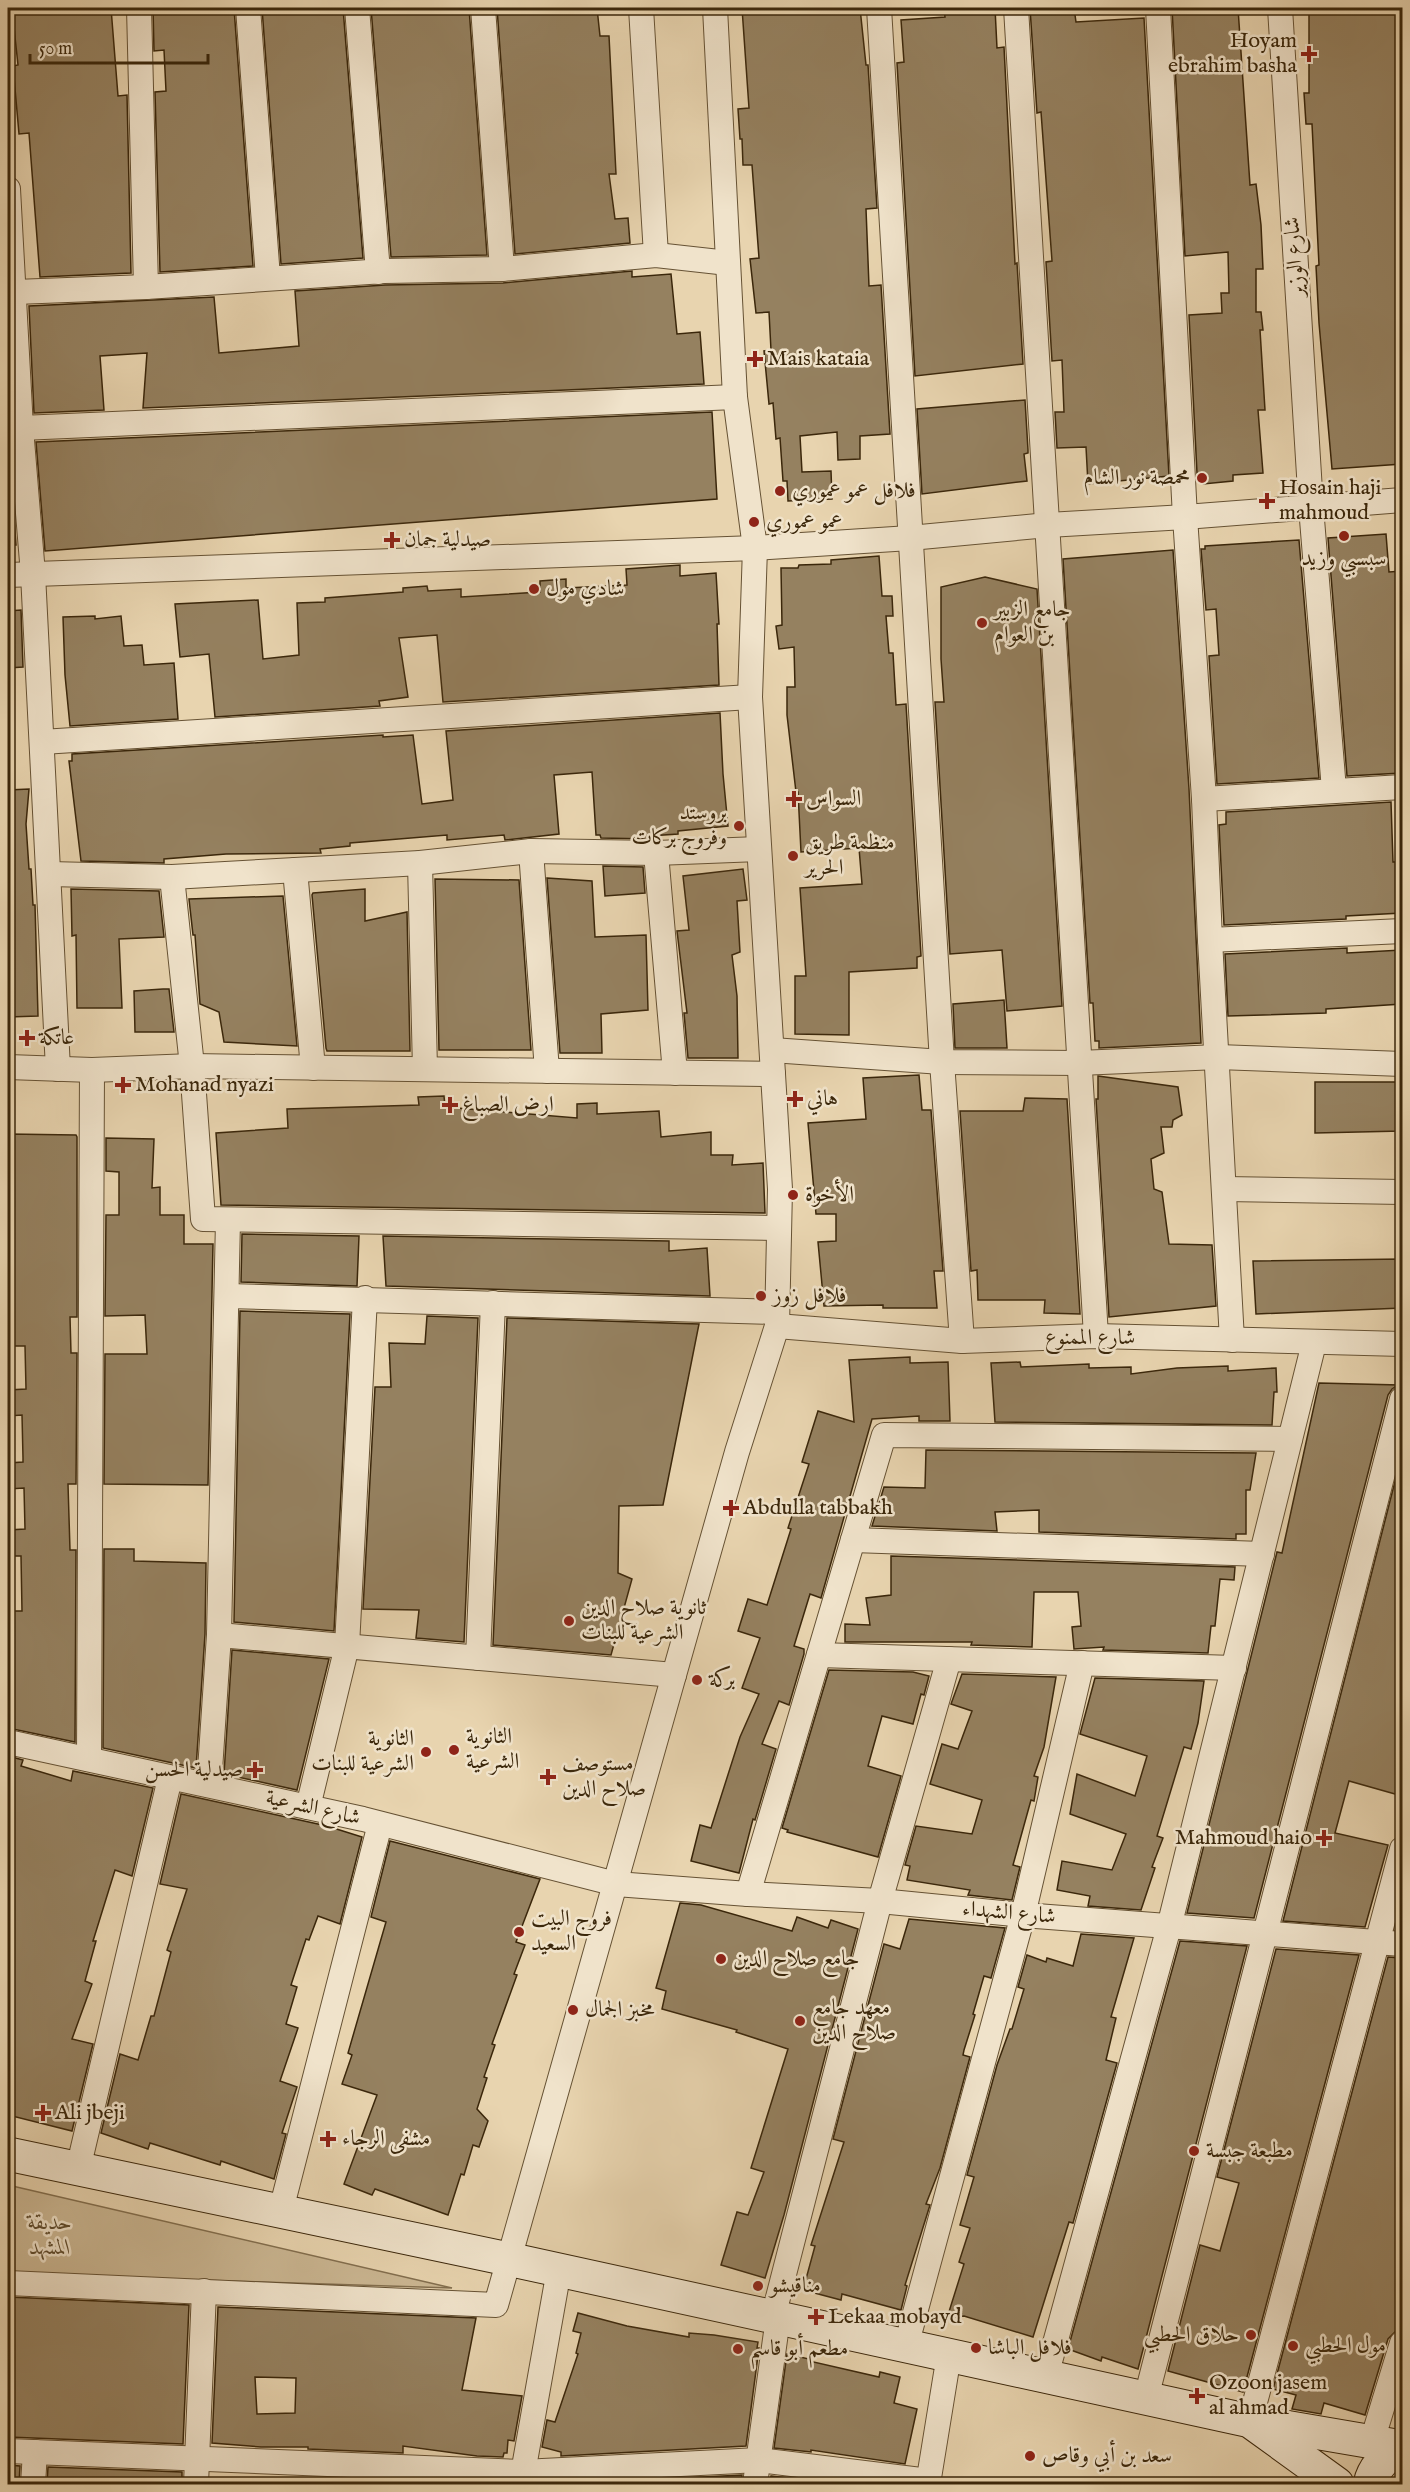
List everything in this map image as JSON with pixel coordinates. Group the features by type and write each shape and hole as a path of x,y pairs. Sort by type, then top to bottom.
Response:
{"street":[{"path":"139,8 146,287"},
{"path":"248,8 268,278"},
{"path":"357,8 378,272"},
{"path":"483,8 502,268"},
{"path":"641,8 656,255"},
{"path":"8,2283 204,2290 495,2305 737,1452 777,1319 780,1189 750,697 755,548 735,397 715,8"},
{"path":"879,8 942,1062 962,1341"},
{"path":"1016,8 1096,1336"},
{"path":"1158,8 1185,517 1204,799 1232,1340"},
{"name":"شارع الوزير","path":"1280,8 1311,507 1334,790"},
{"path":"8,189 21,428 33,574 58,1069"},
{"path":"15,292 146,287 378,272 502,268 656,255 728,263"},
{"path":"21,428 735,397"},
{"path":"8,575 755,548 1402,500"},
{"path":"42,742 750,697"},
{"path":"1204,799 1402,787"},
{"path":"49,874 172,877 420,862 531,850 656,853 759,849"},
{"path":"531,850 547,1071"},
{"path":"656,853 675,1073"},
{"path":"420,862 425,1069"},
{"path":"295,870 313,1068"},
{"path":"172,877 192,1066 203,1219 779,1228"},
{"path":"1210,940 1402,931"},
{"path":"772,1050 942,1062 1079,1063 1218,1057 1402,1065"},
{"path":"8,1067 92,1070 192,1066 773,1074"},
{"path":"89,1759 92,1070"},
{"path":"1225,1189 1402,1192"},
{"path":"209,1785 219,1635 228,1220"},
{"name":"شارع الممنوع","path":"226,1296 493,1303 777,1319 962,1341 1096,1336 1402,1344"},
{"path":"308,1807 347,1646 365,1298"},
{"path":"478,1658 493,1303"},
{"path":"1046,2376 1169,1927 1314,1343"},
{"path":"1146,2398 1402,1399"},
{"path":"748,1894 884,1435 1290,1439"},
{"path":"853,1540 1262,1554"},
{"path":"219,1635 674,1675"},
{"path":"819,1655 1233,1668"},
{"path":"755,2484 776,2317 880,1901 949,1659"},
{"path":"906,2346 1023,1915 1082,1663"},
{"name":"شارع الشرعية","path":"8,1742 308,1807 616,1884"},
{"path":"78,2169 170,1778"},
{"path":"281,2210 380,1824"},
{"path":"1250,2421 1391,1944 1402,1849"},
{"name":"شارع الشهداء","path":"616,1884 880,1901 1023,1915 1391,1944"},
{"path":"8,2154 281,2210 1250,2421 1392,2445"},
{"path":"522,2478 559,2270"},
{"path":"196,2484 204,2290"},
{"path":"1370,2484 1378,2465 1389,2454 1392,2445 1402,2343"},
{"path":"8,2451 198,2458 522,2478 759,2460 928,2483 949,2355"},
{"path":"1250,2421 1337,2484"},
{"path":"33,2484 35,2452"}],"green space":[{"name":"حديقة المشهد","path":"8,2185 452,2288 8,2274"}],"building":[{"path":"111,8 118,96 127,95 131,273 40,277 29,133 19,134 13,66 18,65 12,9"},
{"path":"153,8 234,8 253,266 160,272 155,92 166,91 164,50 154,51"},
{"path":"262,8 343,8 363,258 281,264"},
{"path":"371,8 469,8 487,255 391,257"},
{"path":"497,8 597,8 600,36 609,36 616,174 609,174 615,219 628,218 630,243 515,254"},
{"path":"742,8 860,8 866,65 868,65 877,208 866,209 869,286 881,285 890,434 860,436 860,459 838,460 837,432 800,436 802,472 831,471 832,499 788,501 787,481 783,481 780,438 776,439 773,403 769,404 764,351 771,350 769,312 756,313 750,259 759,258 752,165 743,165 742,139 740,139 738,109 749,108"},
{"path":"944,8 995,8 997,48 1004,47 1015,264 1017,263 1023,364 915,376 897,63 904,62 901,20 945,17"},
{"path":"1030,8 1074,8 1076,22 1144,18 1169,476 1088,484 1086,447 1057,448 1055,412 1064,412 1062,360 1052,361 1046,262 1052,261 1041,112 1037,113"},
{"path":"1172,8 1238,8 1250,185 1256,184 1261,225 1263,269 1256,269 1256,312 1261,312 1263,330 1260,330 1265,410 1258,410 1263,473 1233,475 1233,481 1203,484 1202,472 1197,473 1189,315 1222,313 1221,293 1229,293 1228,252 1185,256"},
{"path":"1309,8 1402,8 1402,464 1332,469 1319,323 1316,266 1319,265 1312,124 1306,124 1304,93 1309,93"},
{"path":"632,271 632,277 671,274 677,334 700,332 704,384 143,408 147,353 100,356 104,410 34,413 29,306 214,297 219,353 299,346 295,291 385,285 503,283"},
{"path":"1025,400 1028,453 1024,454 1027,481 922,494 917,409"},
{"path":"712,412 717,499 45,551 36,442"},
{"path":"8,438 16,545 8,545"},
{"path":"1386,534 1389,572 1402,571 1402,773 1347,776 1328,538"},
{"path":"1299,540 1319,778 1217,784 1209,656 1219,655 1216,609 1206,610 1201,549 1205,549 1205,546"},
{"path":"1173,550 1189,789 1201,1043 1099,1048 1099,1041 1095,1041 1093,1003 1090,1003 1063,559"},
{"path":"879,556 882,596 892,596 893,616 886,616 889,653 893,653 896,705 906,704 921,956 917,957 917,968 849,972 849,1035 795,1034 795,976 806,976 800,888 862,884 859,848 801,852 798,792 796,792 787,715 787,687 795,687 794,647 779,649 776,626 782,625 781,568 831,564 831,560"},
{"path":"680,565 680,576 716,573 719,685 443,702 437,635 399,638 408,697 379,701 380,706 215,717 209,654 180,657 175,604 258,600 263,659 299,655 297,603 325,602 325,598 403,592 403,588 427,586 428,591 461,589 461,597 540,592 540,581 566,579 566,588 627,585 626,569"},
{"path":"985,577 1037,589 1062,1006 1007,1011 1002,950 950,954 935,702 944,702 941,659 941,587"},
{"path":"21,610 23,667 8,668 8,611"},
{"path":"95,616 95,619 121,616 124,646 142,645 144,665 174,663 178,719 70,726 63,617"},
{"path":"720,713 728,826 678,831 678,834 649,836 650,839 601,838 600,835 596,835 592,772 554,775 559,834 505,840 504,835 447,840 447,835 350,843 350,846 320,849 321,853 226,854 164,859 164,863 81,861 69,761 72,761 72,754 413,735 422,804 453,800 446,731"},
{"path":"29,789 26,824 33,905 35,905 38,1016 8,1017 8,790"},
{"path":"1391,802 1393,862 1402,862 1402,913 1346,916 1346,919 1224,925 1219,825 1226,824 1226,812"},
{"path":"603,866 643,867 645,893 605,896"},
{"path":"743,869 747,900 737,901 740,952 732,955 737,996 738,1058 688,1058 684,1013 687,1013 677,931 689,930 683,876"},
{"path":"547,878 592,881 595,937 646,935 648,1010 601,1014 602,1053 560,1053"},
{"path":"435,879 519,880 531,1050 439,1050"},
{"path":"71,889 159,891 164,937 119,939 122,1008 77,1008 76,935 72,936"},
{"path":"365,889 365,921 407,912 410,1051 327,1051 326,1048 312,895 313,893"},
{"path":"283,896 297,1046 224,1042 219,1012 200,1004 195,935 193,935 189,899"},
{"path":"1347,948 1347,953 1402,950 1402,1004 1326,1009 1326,1013 1228,1016 1225,954"},
{"path":"169,989 174,1032 135,1032 134,991"},
{"path":"1004,1000 1007,1048 955,1048 953,1004"},
{"path":"919,1075 922,1110 931,1110 943,1271 934,1271 937,1308 883,1308 883,1305 824,1306 818,1242 836,1241 836,1214 816,1214 808,1123 866,1119 863,1078"},
{"path":"1098,1076 1178,1087 1182,1115 1173,1120 1172,1127 1161,1127 1164,1153 1151,1159 1154,1189 1162,1192 1169,1244 1212,1245 1216,1306 1109,1317 1096,1099 1098,1099"},
{"path":"1315,1082 1402,1082 1402,1131 1315,1133"},
{"path":"444,1096 445,1107 577,1118 577,1104 597,1103 597,1114 659,1111 661,1137 711,1132 711,1155 733,1155 732,1165 763,1163 765,1213 221,1205 216,1133 288,1128 287,1109 419,1105 418,1097"},
{"path":"1025,1098 1067,1099 1080,1314 1044,1313 1045,1300 978,1300 977,1270 971,1271 960,1111 1023,1111"},
{"path":"8,1134 76,1135 77,1137 77,1317 70,1317 71,1353 77,1353 76,1484 68,1484 70,1550 76,1550 75,1742 8,1728 8,1611 22,1611 21,1556 8,1556 8,1530 25,1529 24,1488 8,1489 8,1463 23,1462 23,1458 22,1415 8,1416 8,1390 26,1389 25,1346 8,1346"},
{"path":"106,1138 154,1139 152,1188 160,1187 160,1215 184,1215 184,1244 213,1244 208,1485 104,1484 105,1354 147,1354 145,1315 105,1316 106,1215 119,1215 119,1172 106,1171"},
{"path":"242,1234 359,1236 357,1286 241,1282"},
{"path":"383,1236 669,1241 669,1251 707,1248 710,1296 386,1286"},
{"path":"1402,1259 1402,1308 1256,1314 1253,1261"},
{"path":"240,1311 350,1314 334,1631 234,1622"},
{"path":"427,1316 478,1318 464,1642 416,1638 419,1610 363,1609 375,1387 391,1387 389,1343 425,1344"},
{"path":"507,1318 699,1324 663,1505 619,1506 618,1573 632,1579 611,1655 493,1645"},
{"path":"910,1357 910,1363 948,1362 950,1421 919,1421 919,1416 872,1419 821,1598 810,1594 794,1646 804,1649 804,1654 789,1705 779,1701 762,1744 776,1749 755,1820 753,1819 739,1873 691,1861 700,1825 711,1828 740,1737 759,1694 742,1688 760,1638 738,1631 748,1599 767,1605 791,1529 788,1528 809,1464 802,1462 818,1411 854,1422 849,1360"},
{"path":"1020,1362 1021,1367 1089,1364 1089,1368 1131,1367 1131,1374 1177,1368 1228,1366 1228,1371 1276,1368 1277,1392 1274,1392 1272,1425 995,1422 991,1363"},
{"path":"1319,1383 1398,1385 1388,1395 1254,1918 1187,1913 1277,1552 1282,1553"},
{"path":"926,1450 1256,1453 1250,1490 1246,1490 1246,1534 1236,1534 1236,1539 1039,1532 1039,1510 995,1512 997,1531 872,1526 884,1487 925,1488"},
{"path":"1402,1454 1402,1796 1349,1781 1335,1833 1388,1845 1365,1927 1283,1921"},
{"path":"104,1549 134,1549 134,1561 206,1563 205,1634 196,1768 103,1748"},
{"path":"891,1556 1235,1567 1234,1580 1220,1579 1215,1626 1211,1626 1208,1653 1103,1650 1104,1647 1074,1649 1072,1627 1081,1626 1078,1592 1034,1592 1032,1647 971,1645 972,1642 845,1642 845,1624 870,1625 866,1598 891,1595"},
{"path":"232,1650 329,1659 297,1790 224,1774"},
{"path":"829,1670 913,1672 929,1676 924,1695 921,1694 913,1724 882,1716 868,1766 901,1776 878,1857 787,1832 788,1830 782,1828"},
{"path":"962,1674 1056,1677 1044,1747 1034,1776 1038,1777 1034,1801 1031,1800 1013,1865 1020,1867 1012,1900 968,1895 970,1890 907,1880 910,1866 905,1865 916,1826 972,1834 982,1800 930,1784 942,1744 958,1749 972,1711 951,1704"},
{"path":"1095,1678 1204,1681 1198,1723 1191,1749 1184,1747 1157,1836 1163,1838 1152,1867 1155,1868 1141,1910 1088,1906 1090,1896 1057,1890 1062,1861 1112,1870 1126,1834 1070,1814 1077,1774 1135,1796 1147,1756 1080,1734"},
{"path":"8,1756 23,1760 21,1766 71,1781 73,1771 153,1788 132,1876 115,1870 93,1941 96,1941 85,1981 92,1984 72,2039 93,2044 72,2131 8,2115"},
{"path":"181,1794 327,1826 362,1837 340,1924 318,1916 309,1940 306,1939 291,1985 297,1987 286,2024 298,2028 280,2081 297,2087 282,2133 286,2134 274,2179 221,2161 220,2165 150,2143 148,2149 101,2133 120,2054 138,2060 151,2016 154,2016 171,1952 167,1950 187,1889 160,1884"},
{"path":"390,1841 540,1879 516,1942 525,1945 514,1974 517,1975 492,2044 495,2045 484,2077 487,2078 477,2109 488,2121 479,2147 473,2145 448,2215 375,2189 372,2195 344,2184 377,2095 342,2084 352,2055 348,2053 386,1922 371,1917"},
{"path":"680,1903 701,1905 792,1931 797,1917 828,1928 831,1920 858,1929 784,2215 765,2278 721,2265 737,2212 748,2215 764,2172 751,2168 788,2049 736,2032 737,2030 662,2009 666,1991 656,1988"},
{"path":"909,1919 1005,1928 991,1978 984,1976 973,2014 975,2015 963,2055 970,2057 940,2168 926,2204 930,2205 905,2285 907,2286 901,2310 842,2294 841,2300 803,2290 815,2246 811,2245 844,2142 833,2139 884,1944 900,1949"},
{"path":"1081,1934 1134,1938 1111,2017 1116,2018 1106,2060 1117,2063 1073,2223 1069,2222 1033,2337 964,2316 947,2318 964,2264 959,2262 970,2228 960,2225 974,2177 967,2175 997,2065 1010,2029 1012,2029 1024,1989 1018,1987 1027,1955 1046,1962 1047,1958 1073,1966"},
{"path":"1180,1941 1247,1946 1138,2369 1102,2357 1101,2361 1068,2349"},
{"path":"1276,1949 1359,1955 1243,2392 1168,2371 1200,2245 1220,2251 1239,2183 1217,2177"},
{"path":"1388,1957 1402,1958 1402,2311 1397,2330 1388,2339 1365,2415 1324,2403 1321,2414 1292,2409 1296,2395 1273,2389"},
{"path":"8,2297 189,2305 183,2444 8,2437"},
{"path":"218,2307 476,2318 462,2390 522,2396 514,2441 508,2440 507,2453 504,2453 503,2457 477,2456 403,2446 403,2453 212,2443","holes":["255,2377 296,2378 295,2413 257,2414"]},
{"path":"578,2313 627,2326 689,2337 689,2333 758,2342 746,2446 561,2456 561,2452 542,2447 547,2420 555,2422 578,2354 576,2353 581,2333 573,2331"},
{"path":"787,2354 879,2377 880,2372 900,2377 894,2403 917,2409 905,2464 811,2450 811,2452 774,2448"},
{"path":"8,2465 20,2466 19,2484 8,2484"},
{"path":"48,2467 182,2472 182,2484 47,2484"},
{"path":"742,2475 741,2484 560,2484"},
{"path":"771,2476 806,2480 806,2484 769,2484"}],"place":[{"name":"Hoyam ebrahim basha","path":"1309,54"},
{"name":"Mais kataia","path":"755,359"},
{"name":"محمصة نور الشام","path":"1202,478"},
{"name":"فلافل عمو عموري","path":"780,491"},
{"name":"Hosain haji mahmoud","path":"1267,501"},
{"name":"عمو عموري","path":"754,522"},
{"name":"سبسبي وزيد","path":"1344,536"},
{"name":"صيدلية جمان","path":"392,540"},
{"name":"شادي مول","path":"534,589"},
{"name":"جامع الزبير بن العوام","path":"982,623"},
{"name":"السواس","path":"794,799"},
{"name":"بروستد وفروج بركات","path":"739,826"},
{"name":"منظمة طريق الحرير","path":"793,856"},
{"name":"عاتكة","path":"27,1038"},
{"name":"Mohanad nyazi","path":"123,1085"},
{"name":"هاني","path":"795,1099"},
{"name":"ارض الصباغ","path":"450,1105"},
{"name":"الأخوة","path":"793,1195"},
{"name":"فلافل زوز","path":"761,1296"},
{"name":"Abdulla tabbakh","path":"731,1508"},
{"name":"ثانوية صلاح الدين الشرعية للبنات","path":"569,1621"},
{"name":"بركة","path":"697,1680"},
{"name":"الثانوية الشرعية","path":"454,1750"},
{"name":"الثانوية الشرعية للبنات","path":"426,1752"},
{"name":"صيدلية الحسن","path":"255,1770"},
{"name":"مستوصف صلاح الدين","path":"548,1777"},
{"name":"Mahmoud haio","path":"1324,1838"},
{"name":"فروج البيت السعيد","path":"519,1932"},
{"name":"جامع صلاح الدين","path":"721,1959"},
{"name":"مخبز الجمال","path":"573,2010"},
{"name":"معهد جامع صلاح الدين","path":"800,2021"},
{"name":"Ali jbeji","path":"43,2113"},
{"name":"مشفى الرجاء","path":"328,2139"},
{"name":"مطبعة جبسة","path":"1194,2151"},
{"name":"مناقيشو","path":"758,2286"},
{"name":"Lekaa mobayd","path":"816,2317"},
{"name":"حلاق الحطبي","path":"1251,2335"},
{"name":"مول الحطبي","path":"1293,2346"},
{"name":"فلافل الباشا","path":"976,2348"},
{"name":"مطعم أبو قاسم","path":"738,2349"},
{"name":"Ozoon jasem al ahmad","path":"1197,2396"},
{"name":"سعد بن أبي وقاص","path":"1030,2456"}]}
